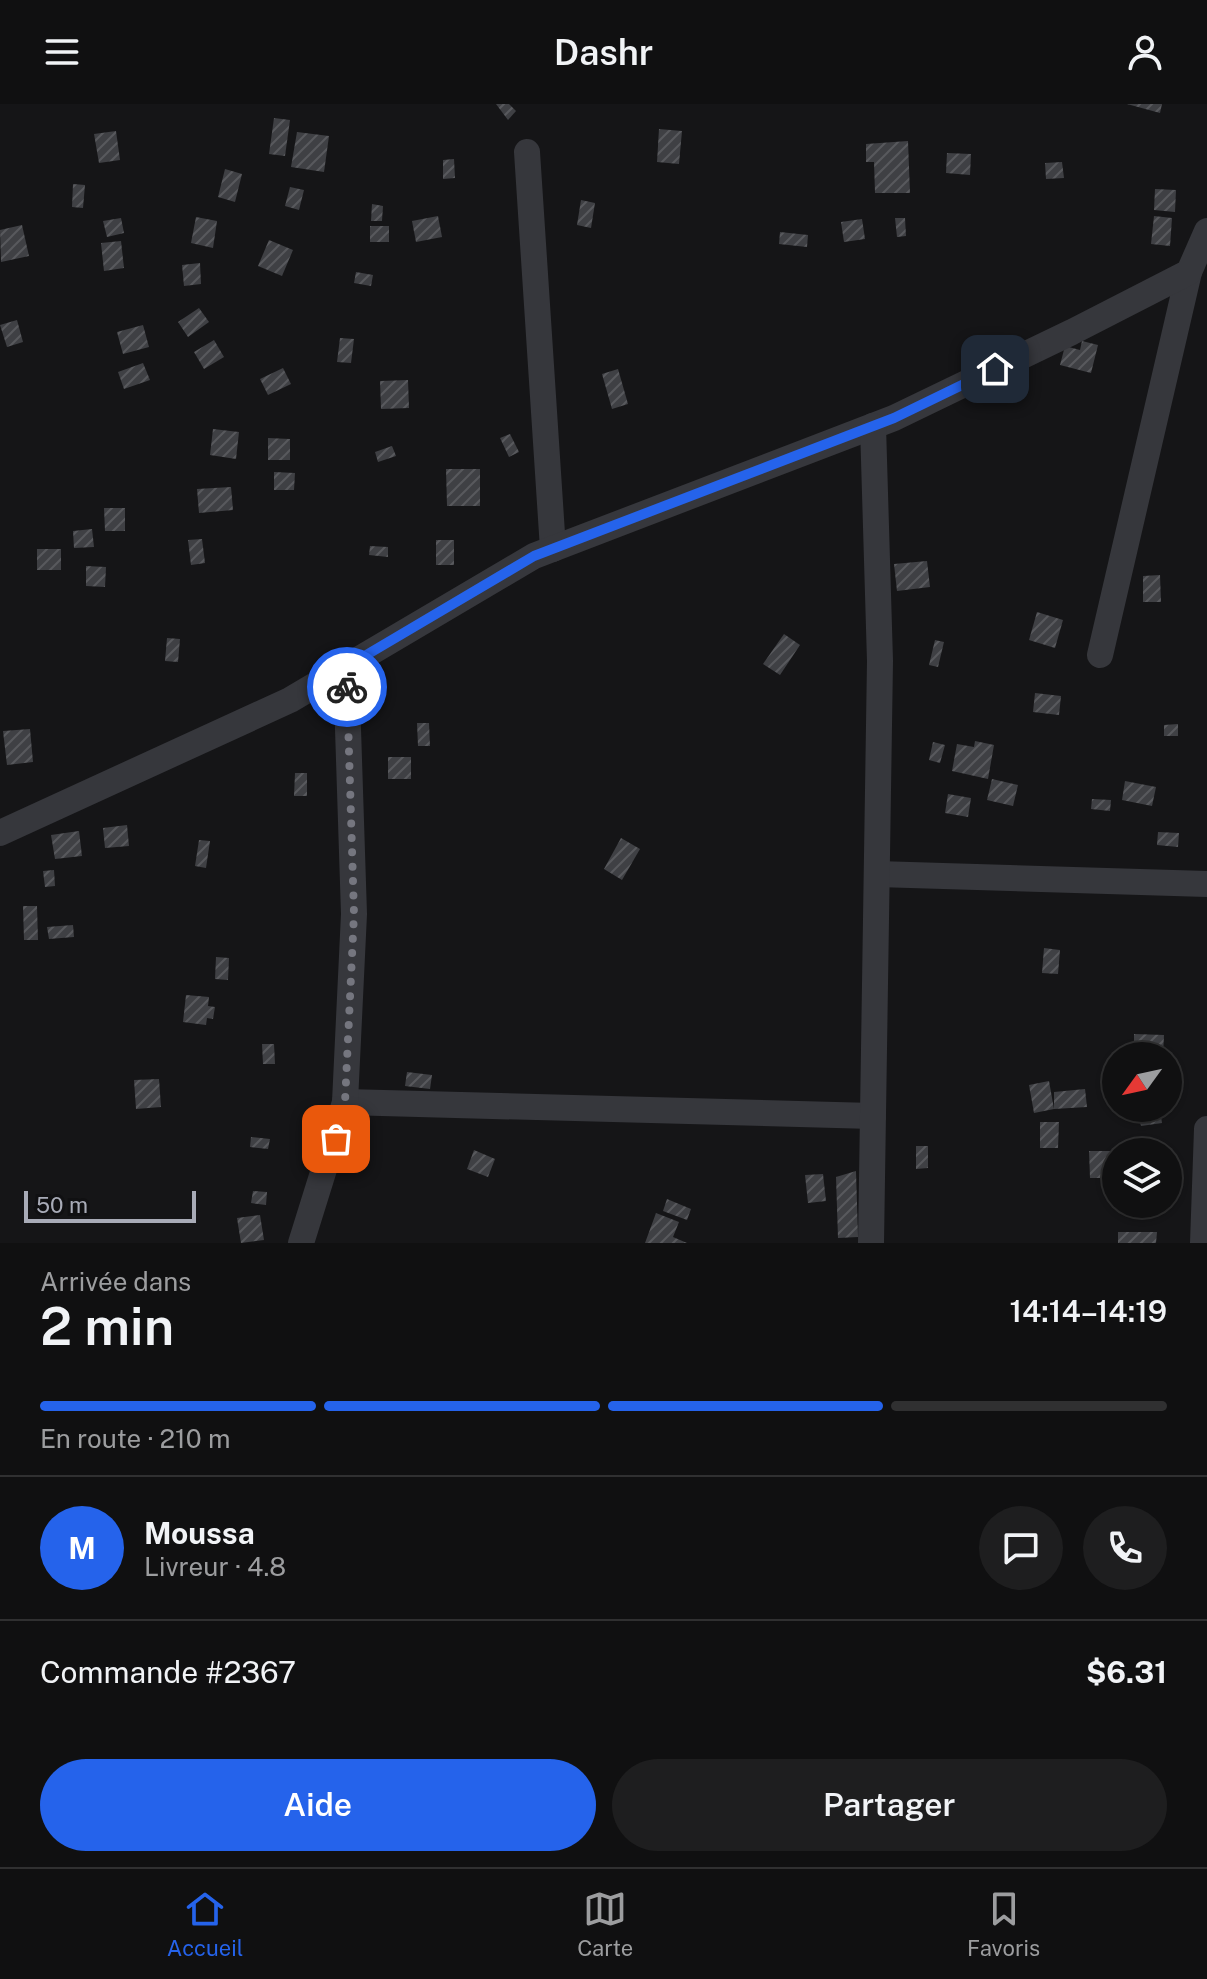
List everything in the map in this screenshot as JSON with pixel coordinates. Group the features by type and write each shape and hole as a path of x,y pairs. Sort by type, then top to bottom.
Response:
{"street":[{"path":"527,152 553,549"},
{"path":"1100,655 1189,272 1207,231"},
{"path":"0,833 290,700 534,556 873,426 1189,272"},
{"path":"871,1243 880,661 873,426"},
{"path":"301,1243 345,1102 354,914 346,667"},
{"path":"877,874 1207,884"},
{"path":"345,1102 873,1116"},
{"path":"1203,1243 1207,1129"}],"building":[{"path":"496,104 509,104 516,111 508,120"},
{"path":"1127,104 1162,104 1160,113"},
{"path":"274,118 290,120 285,156 269,154"},
{"path":"659,129 682,131 679,164 657,162"},
{"path":"116,131 120,160 99,163 94,134"},
{"path":"297,132 329,136 324,172 291,167"},
{"path":"908,141 910,193 875,193 874,162 866,162 866,144"},
{"path":"947,153 971,154 970,175 946,173"},
{"path":"454,159 455,178 443,179 443,160"},
{"path":"1062,162 1064,178 1046,179 1045,163"},
{"path":"225,169 242,174 235,202 218,197"},
{"path":"73,184 85,185 83,208 72,207"},
{"path":"290,187 304,190 299,210 285,206"},
{"path":"1155,189 1176,190 1175,212 1154,210"},
{"path":"581,200 595,203 591,228 577,225"},
{"path":"372,204 383,206 382,221 371,221"},
{"path":"438,216 442,237 416,242 412,221"},
{"path":"1154,216 1172,218 1170,246 1151,244"},
{"path":"196,217 217,221 213,248 191,243"},
{"path":"121,218 124,233 107,237 103,221"},
{"path":"895,218 905,218 906,236 897,237"},
{"path":"862,219 865,239 844,242 841,222"},
{"path":"22,225 29,256 1,262 0,230"},
{"path":"370,226 389,226 389,242 370,242"},
{"path":"780,232 808,235 807,247 779,244"},
{"path":"269,240 293,250 282,276 258,266"},
{"path":"121,241 124,268 104,271 101,243"},
{"path":"200,263 201,284 184,286 182,265"},
{"path":"356,272 373,275 371,286 354,283"},
{"path":"199,308 209,322 188,337 178,322"},
{"path":"17,320 23,342 7,347 0,325"},
{"path":"143,325 149,347 123,354 117,332"},
{"path":"340,338 354,339 351,363 337,362"},
{"path":"214,340 224,357 204,369 194,352"},
{"path":"1082,341 1098,345 1091,373 1060,365 1065,346 1080,350"},
{"path":"143,363 150,380 124,389 118,372"},
{"path":"283,368 291,384 268,395 260,379"},
{"path":"618,369 628,404 612,409 602,374"},
{"path":"408,380 409,408 381,409 380,381"},
{"path":"213,429 239,432 236,459 210,455"},
{"path":"510,434 519,452 509,457 500,438"},
{"path":"268,438 290,439 290,460 268,460"},
{"path":"392,446 396,456 378,462 375,452"},
{"path":"446,469 480,469 480,506 447,506"},
{"path":"274,472 295,473 294,490 274,490"},
{"path":"231,487 233,510 199,513 197,489"},
{"path":"104,508 125,508 125,531 105,531"},
{"path":"92,529 94,547 74,548 73,531"},
{"path":"202,539 205,563 191,565 188,540"},
{"path":"436,540 454,540 454,565 436,565"},
{"path":"370,546 388,547 388,557 369,555"},
{"path":"37,549 61,549 61,570 37,570"},
{"path":"927,561 930,587 897,591 894,564"},
{"path":"86,566 106,567 105,587 86,586"},
{"path":"1160,575 1161,602 1143,602 1143,576"},
{"path":"1037,612 1063,620 1055,648 1029,640"},
{"path":"784,634 800,645 780,675 763,664"},
{"path":"167,638 180,639 178,662 165,661"},
{"path":"935,640 944,642 938,667 929,665"},
{"path":"1035,693 1061,696 1059,715 1033,712"},
{"path":"417,723 429,723 430,746 418,746"},
{"path":"1178,724 1178,736 1164,736 1164,725"},
{"path":"30,729 33,762 7,765 3,731"},
{"path":"975,741 994,745 988,779 952,771 957,744 974,747"},
{"path":"933,742 945,745 940,763 929,760"},
{"path":"388,757 411,757 411,779 388,779"},
{"path":"295,773 307,773 307,796 294,796"},
{"path":"992,779 1018,785 1013,806 987,800"},
{"path":"1125,781 1156,787 1152,806 1122,800"},
{"path":"948,794 971,798 968,817 945,813"},
{"path":"1092,799 1111,800 1110,811 1091,809"},
{"path":"127,825 129,846 105,848 103,828"},
{"path":"79,831 82,856 55,859 51,835"},
{"path":"1158,832 1179,833 1178,847 1157,845"},
{"path":"621,838 640,849 622,880 604,869"},
{"path":"199,840 210,841 206,868 195,866"},
{"path":"54,870 55,886 45,887 43,871"},
{"path":"23,906 37,906 38,940 24,940"},
{"path":"73,925 74,937 49,939 47,927"},
{"path":"1044,948 1060,950 1058,974 1042,973"},
{"path":"216,957 229,958 228,980 215,979"},
{"path":"186,995 209,997 208,1006 215,1007 213,1019 207,1018 206,1025 183,1022"},
{"path":"1134,1034 1164,1035 1164,1042 1134,1042"},
{"path":"262,1044 274,1044 275,1064 263,1064"},
{"path":"407,1072 432,1075 430,1089 405,1086"},
{"path":"159,1079 161,1107 136,1109 134,1080"},
{"path":"1049,1081 1054,1109 1034,1113 1029,1085"},
{"path":"1085,1089 1087,1107 1054,1109 1054,1092"},
{"path":"1040,1122 1059,1122 1058,1148 1040,1148"},
{"path":"1140,1122 1162,1122 1162,1123 1141,1126"},
{"path":"251,1137 270,1139 268,1149 250,1147"},
{"path":"916,1146 928,1146 928,1168 916,1169"},
{"path":"474,1150 495,1159 488,1177 467,1169"},
{"path":"1089,1151 1102,1151 1102,1178 1090,1178"},
{"path":"856,1171 858,1237 838,1238 836,1177"},
{"path":"823,1174 826,1201 808,1203 805,1175"},
{"path":"253,1191 267,1192 266,1205 251,1203"},
{"path":"667,1199 691,1209 687,1220 663,1211"},
{"path":"656,1213 679,1222 673,1237 687,1243 645,1243"},
{"path":"260,1215 264,1240 241,1243 237,1218"},
{"path":"1118,1232 1157,1232 1156,1243 1118,1243"}],"way so far":[{"path":"336,1139 345,1102 354,914 347,687"}],"route":[{"path":"347,687 346,667 534,556 894,418 995,369"}]}
